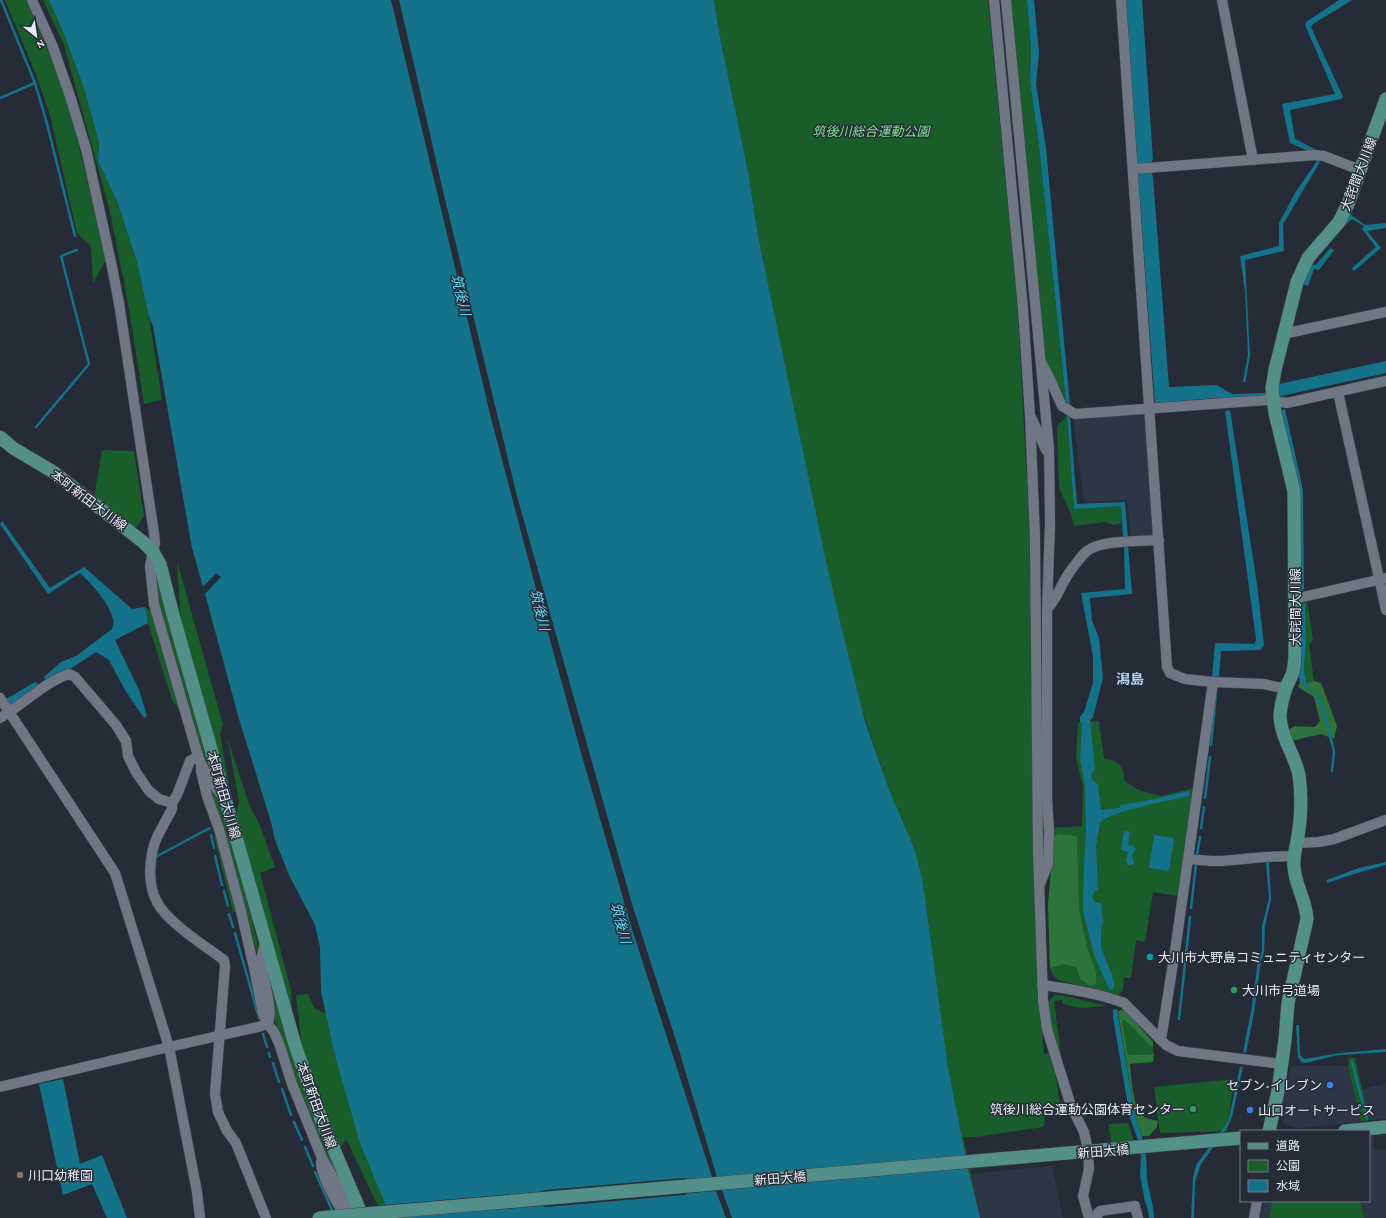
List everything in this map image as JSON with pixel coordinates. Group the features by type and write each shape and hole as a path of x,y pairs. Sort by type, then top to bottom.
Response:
{"main road":[{"name":"大詫間大川線","path":"1269,1130 1278,1091 1282,1064 1288,1003 1307,919 1304,900 1295,878 1294,856 1297,843 1300,809 1300,785 1295,762 1282,730 1280,718 1281,704 1293,672 1295,657 1294,491 1275,413 1272,388 1283,334 1297,282 1308,258 1339,222 1348,204 1386,99"},
{"name":"本町新田大川線","path":"0,437 13,448 55,473 143,542 153,552 160,564 175,623 265,944 295,1045 321,1119 363,1218"},
{"path":"1355,1130 1386,1127"},
{"name":"新田大橋","path":"319,1218 1240,1138"}],"street":[{"path":"32,0 53,47 86,149 119,303 154,533 153,552 150,566 154,604 199,760 207,796 219,829 240,907 263,1014 267,1023 274,1032 280,1046 292,1084 322,1158 351,1208 359,1218"},
{"path":"994,0 1023,308 1030,416 1035,537 1039,886 1043,1000 1047,1029 1071,1106 1084,1132 1088,1150 1089,1169 1083,1196 1089,1218"},
{"path":"1006,0 1049,456 1050,524 1047,609 1047,798 1049,831 1048,864 1039,886"},
{"path":"1121,0 1134,169 1167,667 1170,673 1185,679 1213,682 1264,684 1286,688"},
{"path":"1222,0 1253,160"},
{"path":"1134,169 1324,156 1360,170"},
{"path":"1283,334 1386,312"},
{"path":"1025,340 1031,350 1040,359 1050,377 1062,406 1075,414 1267,400 1287,403 1386,381"},
{"path":"1338,392 1383,579 1386,610"},
{"path":"1030,416 1049,456"},
{"path":"1047,609 1054,602 1066,578 1086,552 1094,547 1121,541 1159,540"},
{"path":"1294,599 1383,579"},
{"path":"5,715 44,686 69,674 75,677 116,725 126,741 128,756 136,772 149,791 159,799 172,803"},
{"path":"1160,1040 1213,682"},
{"path":"0,698 5,715 115,873 169,1047 197,1192 200,1218"},
{"path":"199,760 218,792 225,798"},
{"path":"199,760 190,761 177,795 172,803 172,809 154,845 151,864 151,887 156,902 176,924 224,960 225,966 215,1094 218,1112 236,1143 266,1218"},
{"path":"1297,843 1319,842 1334,839 1386,820"},
{"path":"1188,859 1211,862 1294,856"},
{"path":"0,1088 258,1027 267,1023 269,1019 269,1006 261,962 262,951 265,944"},
{"path":"1042,985 1064,988 1124,1003 1160,1040 1178,1051 1282,1064"},
{"path":"322,1158 321,1165 324,1175 346,1218"},
{"path":"1254,1218 1257,1202"},
{"path":"1097,1218 1100,1211 1135,1206 1138,1218"}],"shaded area":[{"path":"1147,412 1157,537 1131,538 1127,500 1084,502 1073,417"},
{"path":"1291,1066 1348,1066 1361,1122 1299,1128 1282,1122 1281,1104"},
{"path":"1386,1083 1386,1119 1369,1120 1362,1090"},
{"path":"1370,1136 1373,1136 1375,1150 1386,1149 1386,1218 1260,1218 1264,1202 1370,1202"},
{"path":"1052,1166 1063,1218 980,1218 969,1174"}],"green space":[{"path":"5,0 27,0 49,49 70,109 106,260 93,283 91,246 77,233 50,115 37,77"},
{"path":"43,0 49,0 84,88 99,143 98,161 117,201 137,262 149,317 162,400 144,404 127,297 109,208 64,45"},
{"name":"筑後川総合運動公園","path":"714,0 988,0 1017,300 1030,534 1034,897 1040,1014 1044,1054 1052,1053 1060,1104 1050,1108 1045,1113 1044,1127 975,1137 963,1137 980,1218 972,1218 890,792 835,630 758,236 748,171 720,37"},
{"path":"1010,0 1027,0 1031,48 1030,81 1039,146 1066,401 1044,359"},
{"path":"1067,416 1074,508 1121,506 1122,523 1113,525 1105,522 1074,526 1071,514 1059,488 1057,426"},
{"path":"102,450 134,451 144,516 135,528 94,498"},
{"path":"177,561 223,725 220,733 230,791 181,623"},
{"path":"155,566 217,785 204,763 159,601"},
{"path":"1307,601 1313,639 1309,645 1314,681 1306,683 1304,669 1306,641 1305,603"},
{"path":"145,607 154,615 184,717 172,700 148,623"},
{"path":"1314,681 1321,683 1337,726 1334,739 1321,734 1291,741 1286,731 1295,726 1315,727 1320,721 1314,697 1298,687 1300,682 1314,693 1306,683"},
{"path":"1099,721 1104,759 1116,762 1122,767 1124,780 1138,790 1161,796 1194,788 1179,896 1153,892 1145,942 1136,940 1131,978 1124,978 1123,990 1118,995 1058,980 1053,975 1050,968 1048,904 1052,867 1052,828 1082,826 1083,787 1076,758 1078,722"},
{"path":"227,737 250,807 259,823 275,867 260,873 291,990 292,1021 236,818 239,801"},
{"path":"206,775 224,808 257,940 258,957 220,815 210,795"},
{"path":"1060,834 1077,836 1079,910 1087,947 1096,972 1096,984 1090,986 1080,978 1076,967 1064,964 1050,968 1048,904 1054,836"},
{"path":"214,836 218,836 237,913 233,912"},
{"path":"266,967 300,1078 349,1200 327,1159 296,1082 272,1012"},
{"path":"308,994 314,1008 326,1014 334,1052 391,1218 380,1210 346,1139 339,1150 303,1056 296,995"},
{"path":"1055,995 1061,995 1107,1006 1081,1008 1063,1004 1062,1000 1054,1001 1062,1062 1051,1028 1049,1000"},
{"path":"1118,1011 1126,1011 1153,1042 1153,1047 1149,1045 1124,1019 1122,1022 1128,1055 1154,1054 1153,1062 1130,1064 1133,1092 1137,1107 1143,1116 1158,1121 1157,1127 1149,1136 1142,1136 1135,1116"},
{"path":"1124,1019 1149,1045 1153,1047 1154,1054 1128,1055 1122,1022"},
{"path":"1349,1058 1355,1058 1369,1120 1361,1122 1348,1066"},
{"name":"筑後川総合運動公園体育センター","path":"1234,1079 1227,1131 1160,1133 1154,1087"},
{"path":"1128,1123 1134,1141 1112,1144 1108,1124"},
{"path":"1272,1202 1360,1202 1364,1218 1269,1218"}],"water":[{"name":"筑後川","path":"49,0 714,0 720,37 748,171 758,236 825,557 841,626 865,721 890,792 914,848 922,877 948,1068 969,1174 980,1218 391,1218 360,1143 334,1052 321,991 320,947 315,925 289,875 275,840 271,822 239,719 205,594 221,577 216,573 203,587 192,548 153,326 149,317 137,262 117,201 98,161 99,143 84,88"},
{"path":"1027,0 1034,0 1039,53 1036,84 1046,148 1070,405 1066,401 1039,146 1030,81 1031,48"},
{"path":"1125,0 1142,0 1153,159 1151,168 1153,177 1169,387 1217,385 1232,394 1267,393 1267,397 1226,400 1216,398 1155,403"},
{"path":"1339,0 1352,0 1313,24 1311,27 1343,97 1341,99 1290,110 1295,139 1315,149 1314,152 1290,143 1282,104 1335,94 1305,25 1306,22"},
{"path":"1317,161 1320,162 1283,224 1284,251 1245,260 1250,356 1245,383 1243,381 1248,355 1245,291 1240,256 1279,246 1279,223 1295,193"},
{"path":"1350,214 1365,225 1386,223 1386,228 1367,231 1381,248 1354,271 1352,268 1376,247 1362,229 1364,226 1348,217"},
{"path":"1330,248 1334,250 1319,270 1314,269 1308,286 1303,284 1311,265 1316,265"},
{"path":"1386,361 1386,373 1281,396 1278,393 1279,384"},
{"path":"1285,409 1303,490 1304,590 1299,589 1298,495 1281,410"},
{"path":"1230,410 1257,584 1264,645 1260,650 1221,651 1219,676 1212,678 1215,643 1255,644 1256,639 1225,411"},
{"path":"1067,416 1070,417 1077,504 1125,502 1128,537 1123,537 1121,506 1074,509"},
{"path":"2,521 50,588 84,567 132,609 145,607 148,623 115,640 139,690 147,716 144,718 125,690 109,660 96,652 59,676 45,680 44,677 61,662 76,656 112,629 113,619 104,600 95,588 80,573 48,594 0,524"},
{"path":"1124,546 1128,546 1132,594 1090,598 1092,621 1099,638 1103,678 1093,717 1090,720 1095,769 1091,778 1098,784 1101,810 1120,808 1120,805 1190,791 1189,796 1129,810 1100,822 1096,846 1098,890 1094,892 1092,896 1094,901 1101,903 1103,921 1101,948 1114,980 1114,988 1111,990 1108,987 1094,955 1083,910 1086,828 1085,786 1080,758 1082,724 1080,717 1084,712 1093,683 1093,656 1081,593 1125,589"},
{"path":"1305,603 1306,641 1304,669 1306,683 1316,695 1300,682 1299,677 1301,652 1300,605"},
{"path":"35,682 40,686 10,708 6,699"},
{"path":"1124,831 1130,832 1128,845 1134,846 1136,849 1132,855 1134,863 1132,865 1128,865 1126,861 1128,852 1121,850"},
{"path":"1154,835 1174,838 1169,871 1149,868"},
{"path":"1266,862 1269,862 1271,900 1265,926 1264,952 1261,961 1254,1013 1246,1053 1243,1052 1251,1012 1258,960 1262,951 1262,926 1269,898"},
{"path":"1386,862 1386,865 1327,883 1327,880 1359,868"},
{"path":"1117,1009 1135,1116 1142,1136 1142,1145 1146,1156 1147,1180 1154,1218 1149,1218 1140,1175 1141,1156 1138,1140 1130,1118 1113,1017 1113,1010"},
{"path":"1296,1025 1299,1025 1300,1055 1304,1059 1340,1053 1386,1049 1386,1052 1339,1055 1305,1063 1301,1062 1298,1057"},
{"path":"1240,1067 1243,1067 1232,1117 1227,1128 1201,1164 1195,1182 1194,1218 1191,1218 1193,1178 1196,1165 1228,1122"},
{"path":"63,1079 80,1164 102,1155 127,1218 107,1218 92,1184 63,1195 39,1084"}],"pier":[{"path":"391,0 399,0 443,191 517,496 632,904 678,1047 717,1177 968,1156 970,1168 722,1190 732,1218 726,1218 716,1191 546,1207 542,1206 389,1218 384,1205 684,1178 690,1179 712,1177 632,929 581,753 535,585 491,418"}],"waterway":[{"path":"1,0 35,83 46,120 75,236"},
{"path":"0,98 35,83"},
{"path":"1344,225 1351,218"},
{"path":"36,427 89,364 61,256 77,250"},
{"path":"1211,745 1216,694"},
{"path":"1316,695 1321,703 1334,751 1332,771"},
{"path":"1205,798 1210,757"},
{"path":"1201,828 1204,807"},
{"path":"157,856 210,828"},
{"path":"211,835 214,848"},
{"path":"1197,855 1200,837"},
{"path":"215,856 222,885"},
{"path":"1191,908 1196,864"},
{"path":"224,891 228,906"},
{"path":"229,914 233,927"},
{"path":"1179,1019 1190,917"},
{"path":"235,933 259,1018"},
{"path":"263,1034 267,1047"},
{"path":"269,1053 270,1057"},
{"path":"1352,1062 1367,1119"},
{"path":"273,1063 279,1082"},
{"path":"282,1089 291,1115"},
{"path":"294,1122 302,1140"},
{"path":"305,1147 313,1166"},
{"path":"315,1172 333,1212"}],"place":[{"name":"大川市大野島コミュニティセンター","path":"1150,957"},
{"name":"大川市弓道場","path":"1234,990"},
{"name":"セブン-イレブン","path":"1330,1085"},
{"name":"筑後川総合運動公園体育センター","path":"1193,1109"},
{"name":"山口オートサービス","path":"1250,1110"},
{"name":"川口幼稚園","path":"20,1175"}],"district":[{"name":"潟島","path":"1130,679"}]}
